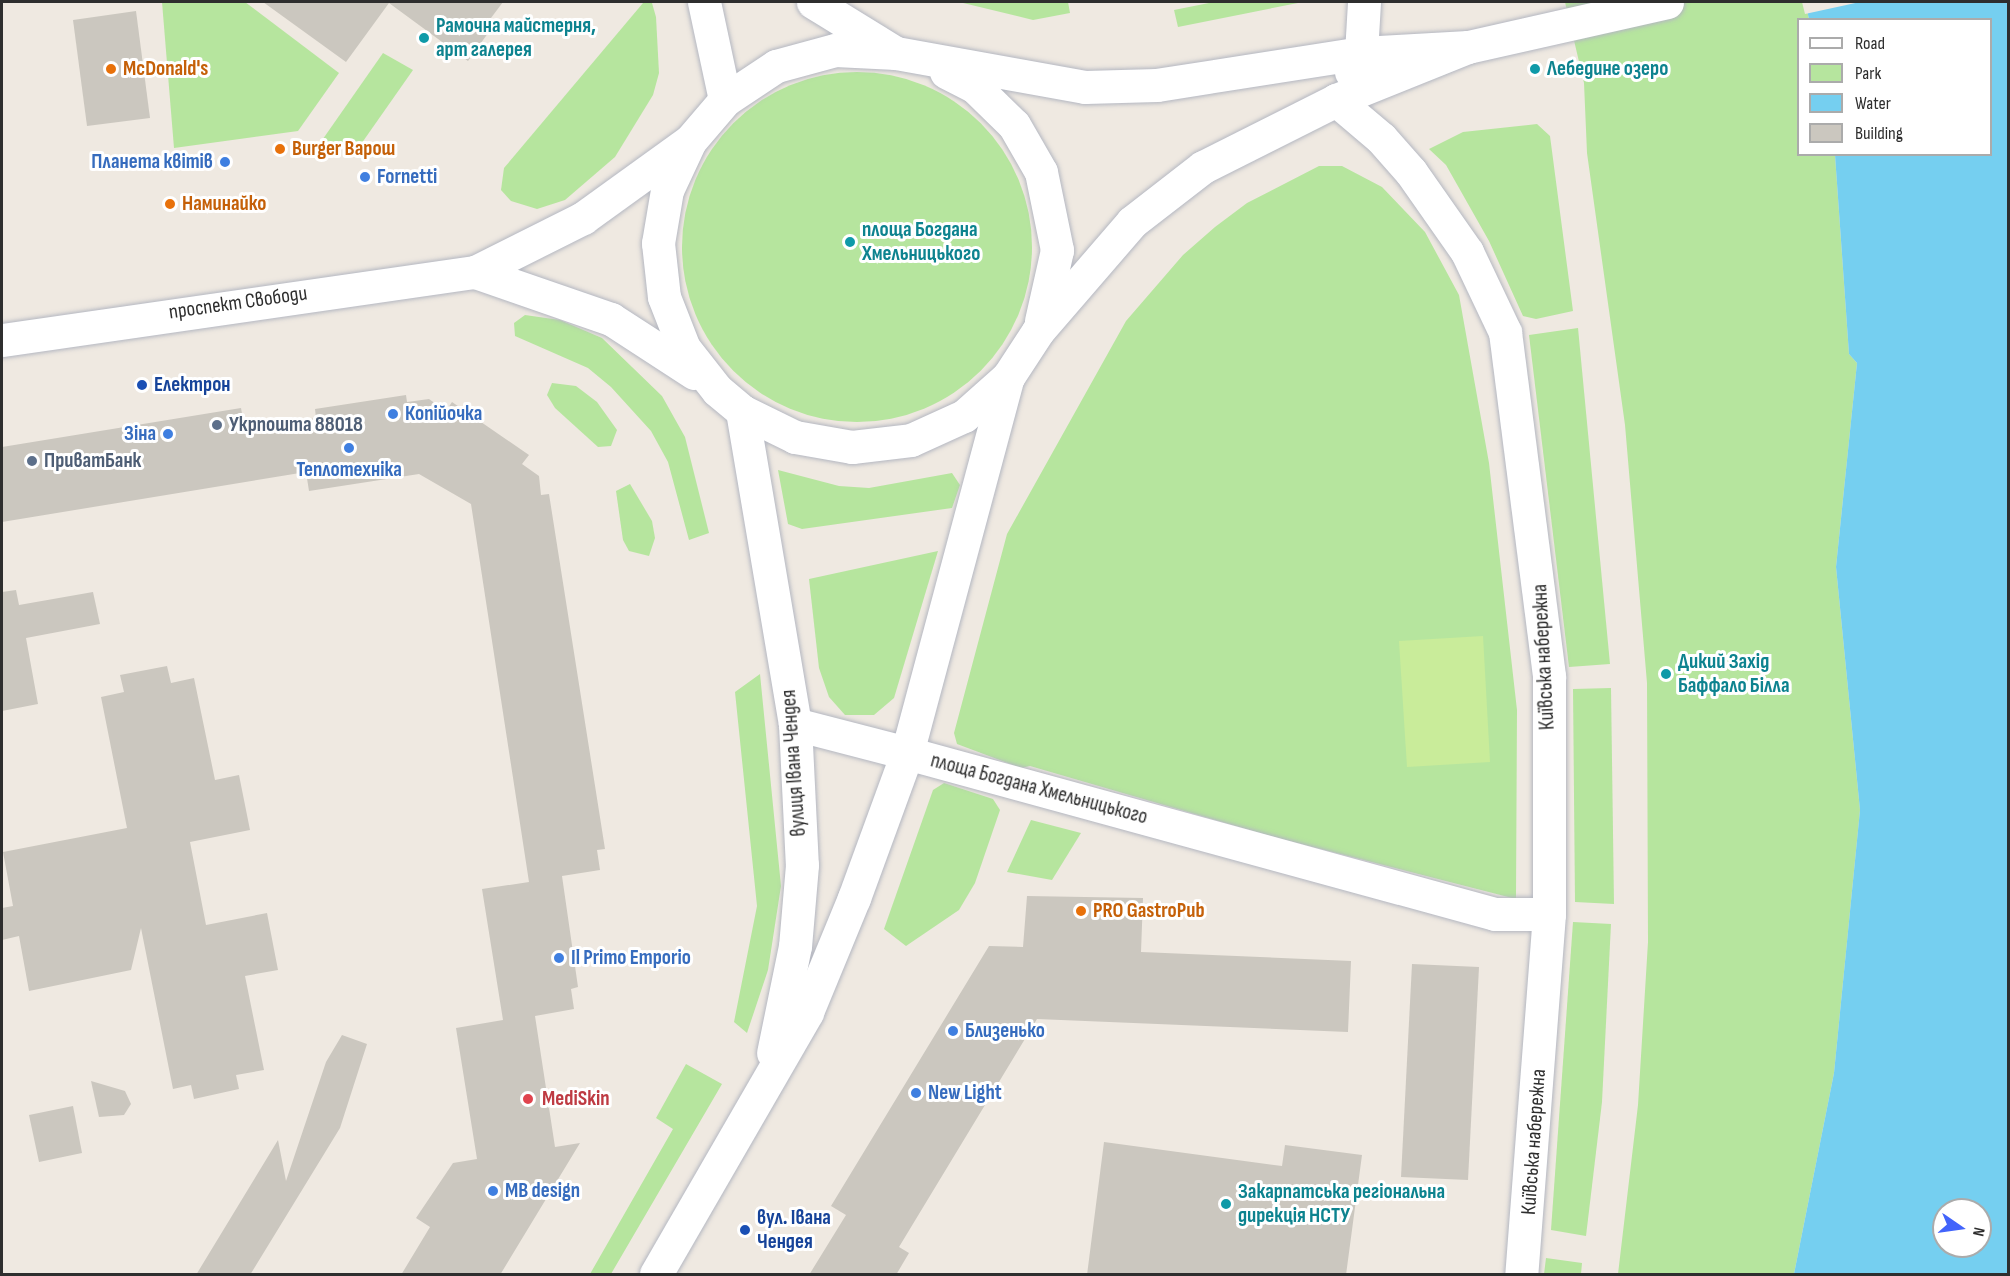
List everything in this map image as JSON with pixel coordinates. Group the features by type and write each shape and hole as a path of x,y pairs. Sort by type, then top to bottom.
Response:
{"main road":[{"path":"704,2 725,100"},
{"path":"813,2 896,53"},
{"path":"1336,100 1361,53 1364,2"},
{"name":"площа Богдана Хмельницького","path":"1468,47 1361,53 1157,85 1085,87 927,62 896,53 835,50 786,64 725,100 690,141 667,190 658,243 664,297 684,348 717,390 742,411 806,440 852,447 911,440 964,416 1008,377 1038,331 1132,222 1172,188 1336,100 1468,47 1667,2"},
{"name":"площа Богдана Хмельницького","path":"927,62 975,87 1014,125 1041,172 1057,250 1038,331"},
{"name":"Київська набережна","path":"1336,100 1382,138 1411,172 1467,252 1505,332 1549,676 1549,914 1521,1275"},
{"name":"проспект Свободи","path":"2,340 475,272 583,218 690,141"},
{"name":"проспект Свободи","path":"475,272 611,319 646,338 717,390"},
{"name":"площа Богдана Хмельницького","path":"1008,377 907,753 1495,914 1549,914"},
{"name":"вулиця Івана Чендея","path":"742,411 795,724 802,865 795,946 768,1080"},
{"path":"795,724 907,753"},
{"name":"вулиця Івана Чендея","path":"656,1275 807,1012 907,753"}],"green space":[{"path":"162,2 245,2 339,73 298,131 174,148"},
{"path":"959,2 1068,2 1070,13 1033,20"},
{"path":"1214,2 1303,2 1178,27 1174,10"},
{"path":"1565,2 1805,2 1809,18 1797,18 1797,156 1835,156 1849,354 1857,363 1836,567 1860,810 1834,1073 1794,1274 1618,1274 1638,1105 1648,942 1647,683 1625,425 1587,153 1584,83"},
{"path":"643,3 652,3 656,17 659,73 653,95 615,157 565,200 537,209 511,201 501,190 504,168"},
{"path":"383,53 413,70 359,147 318,146"},
{"path":"857,72 891,75 924,85 954,101 981,123 1003,150 1019,180 1029,213 1032,247 1029,281 1019,314 1003,344 981,371 954,393 924,409 891,419 857,422 823,419 790,409 760,393 733,371 711,344 695,314 685,281 682,247 685,213 695,180 711,150 733,123 760,101 790,85 823,75"},
{"path":"1537,124 1550,136 1573,311 1536,319 1523,316 1489,241 1446,165 1429,149 1463,132"},
{"path":"1319,166 1342,166 1382,187 1425,232 1459,295 1489,463 1517,710 1516,899 1274,837 1030,766 1021,768 957,744 954,733 1007,534 1126,321 1183,255 1215,227 1247,203"},
{"path":"525,315 560,320 602,338 662,396 685,437 709,533 689,540 668,462 651,431 611,387 588,368 515,336 514,323"},
{"path":"1578,328 1610,664 1569,667 1529,335"},
{"path":"552,383 576,386 597,402 617,430 611,446 598,447 555,408 547,395"},
{"path":"778,470 839,486 869,488 952,473 960,485 952,508 802,529 788,524"},
{"path":"630,484 652,521 655,538 649,556 629,551 623,540 616,491"},
{"path":"938,551 894,698 874,715 845,715 829,697 819,668 809,579"},
{"path":"1483,636 1490,762 1407,767 1399,641"},
{"path":"760,674 781,886 768,970 747,1033 734,1022 757,906 735,692"},
{"path":"1611,688 1614,904 1575,902 1573,689"},
{"path":"944,783 993,799 1000,810 975,883 959,910 906,946 884,929 933,790"},
{"path":"1031,820 1081,833 1052,880 1007,872"},
{"path":"1573,922 1611,924 1602,1102 1586,1236 1551,1230"},
{"path":"686,1064 722,1084 611,1274 590,1274 673,1129 656,1118"},
{"path":"1546,1258 1582,1263 1581,1274 1544,1274"}],"water":[{"path":"1805,2 2008,2 2008,1274 1794,1274 1834,1073 1860,810 1836,567 1857,363 1849,354 1835,156 1992,156 1992,18 1809,18"}],"pier":[{"path":"1802,2 1860,2 1805,14"}],"building":[{"path":"263,2 503,2 491,18 496,22 468,61 389,3 346,62"},
{"name":"McDonald's","path":"136,11 150,118 87,126 73,20"},
{"path":"406,395 407,402 429,399 446,411 452,402 529,455 522,464 539,476 541,495 549,494 605,849 597,850 600,870 562,876 578,987 571,989 574,1009 535,1016 555,1147 580,1143 500,1275 401,1275 430,1227 416,1218 453,1163 477,1159 456,1028 503,1020 482,889 529,882 471,504 419,474 309,491 306,472 2,522 2,447 241,408 245,430 316,418 315,409"},
{"path":"16,590 19,605 93,592 100,624 26,638 38,704 2,711 2,592"},
{"path":"167,666 171,683 194,678 215,780 239,775 250,830 190,842 206,925 267,913 278,970 245,976 264,1070 236,1075 239,1089 194,1099 191,1085 173,1089 141,928 131,970 29,991 19,936 2,940 2,908 13,906 3,852 127,828 101,697 124,692 120,675"},
{"path":"1027,896 1143,898 1141,952 1351,961 1348,1032 1037,1019 899,1247 909,1253 896,1275 809,1275 846,1215 831,1206 989,946 1023,947"},
{"path":"1412,964 1479,967 1468,1180 1401,1177"},
{"path":"342,1035 367,1044 340,1128 250,1275 196,1275 278,1140 286,1181 326,1062"},
{"path":"91,1081 125,1091 131,1104 124,1115 99,1117"},
{"path":"73,1106 82,1153 39,1162 29,1115"},
{"name":"Закарпатська регіональна дирекція НСТУ","path":"1104,1142 1282,1166 1285,1145 1362,1155 1346,1275 1087,1275"}],"place":[{"name":"Рамочна майстерня, арт галерея","path":"424,38"},
{"name":"McDonald's","path":"111,69"},
{"name":"Лебедине озеро","path":"1535,69"},
{"name":"Burger Варош","path":"280,149"},
{"name":"Планета квітів","path":"225,162"},
{"name":"Fornetti","path":"365,177"},
{"name":"Наминайко","path":"170,204"},
{"name":"площа Богдана Хмельницького","path":"850,242"},
{"name":"Електрон","path":"142,385"},
{"name":"Копійочка","path":"393,414"},
{"name":"Укрпошта 88018","path":"217,425"},
{"name":"Зіна","path":"168,434"},
{"name":"Теплотехніка","path":"349,448"},
{"name":"ПриватБанк","path":"32,461"},
{"name":"Дикий Захід Баффало Білла","path":"1666,674"},
{"name":"PRO GastroPub","path":"1081,911"},
{"name":"Il Primo Emporio","path":"559,958"},
{"name":"Близенько","path":"953,1031"},
{"name":"New Light","path":"916,1093"},
{"name":"MediSkin","path":"528,1099"},
{"name":"MB design","path":"493,1191"},
{"name":"Закарпатська регіональна дирекція НСТУ","path":"1226,1204"},
{"name":"вул. Івана Чендея","path":"745,1230"}]}
